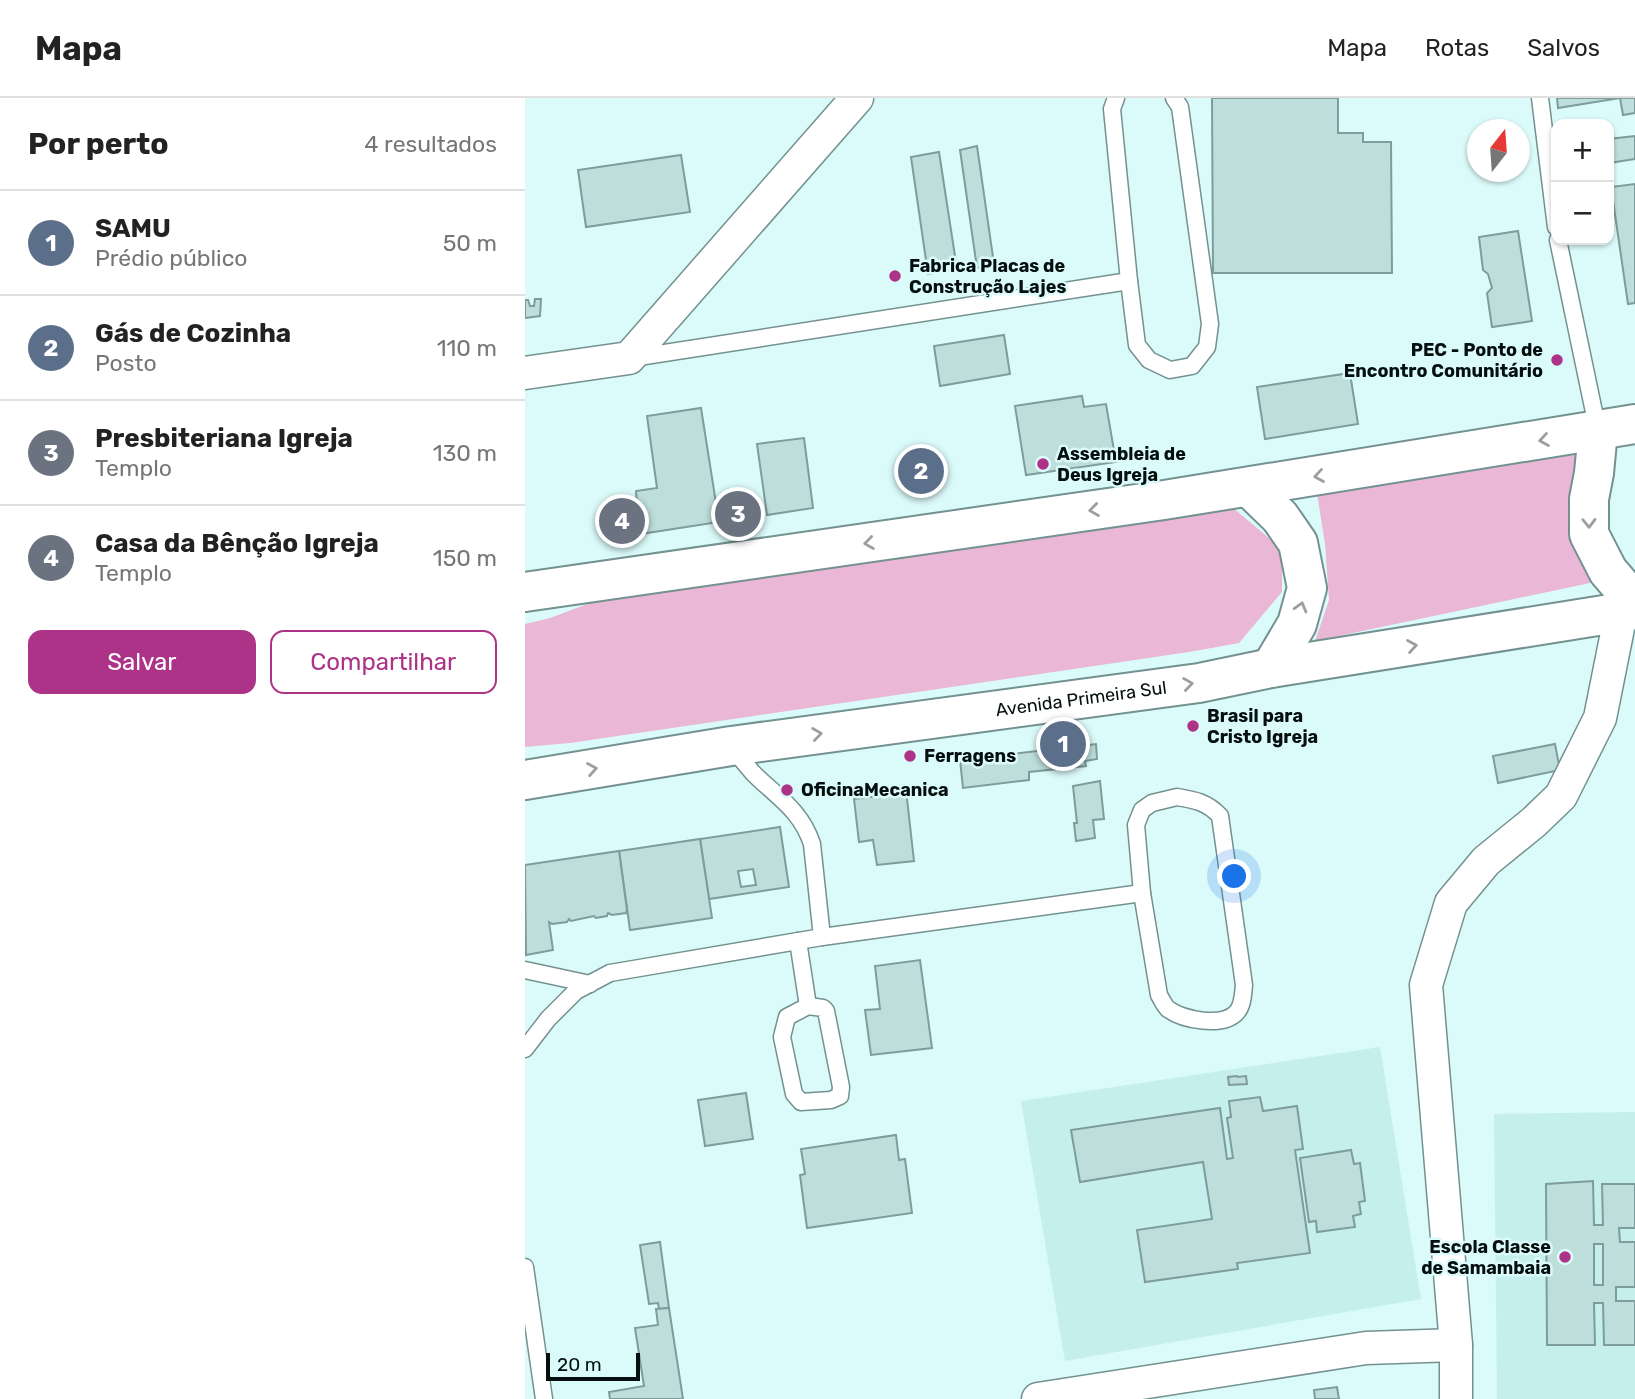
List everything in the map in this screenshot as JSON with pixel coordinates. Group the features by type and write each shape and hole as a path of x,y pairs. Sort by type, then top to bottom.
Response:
{"main road":[{"path":"525,592 1249,487 1617,427"},
{"path":"1617,427 1594,473 1589,499 1589,534 1608,571 1627,593 1630,607"},
{"path":"1249,487 1280,517 1298,543 1307,588 1297,624 1271,668"},
{"name":"Avenida Primeira Sul","path":"525,780 731,746 1199,683 1271,668 1630,607"}],"street":[{"path":"525,373 629,358 857,98"},
{"path":"1456,1399 1456,1345 1426,985 1451,903 1486,861 1561,796 1600,718 1630,607"},
{"path":"1038,1399 1213,1385 1366,1348 1456,1345"}],"lane":[{"path":"1116,98 1112,109 1137,345 1149,360 1170,370 1192,366 1207,347 1210,324 1180,107 1174,98"},
{"path":"1540,98 1551,187"},
{"path":"1560,245 1617,427"},
{"path":"629,358 1129,281"},
{"path":"731,746 753,773 799,816 808,830 812,844 822,937"},
{"path":"1177,797 1212,806 1220,816 1244,985 1243,999 1237,1012 1226,1019 1203,1021 1182,1017 1166,1007 1159,995 1142,893 1136,825 1142,810 1152,803 1177,797"},
{"path":"525,1049 548,1018 576,991 610,973 822,937 1142,893"},
{"path":"798,941 808,1006"},
{"path":"525,970 590,984"},
{"path":"808,1006 823,1008 826,1012 841,1087 840,1096 831,1100 801,1102 794,1094 782,1037 784,1024 787,1017 808,1006"},
{"path":"525,1267 544,1399"}],"shaded area":[{"path":"1588,446 1609,579 1315,641 1329,600 1325,544 1316,487"},
{"path":"1226,502 1282,549 1282,592 1239,643 570,743 525,747 525,624 550,618 606,597"},
{"path":"1380,1047 1421,1299 1065,1361 1021,1101"},
{"name":"Escola Classe de Samambaia","path":"1635,1112 1635,1399 1497,1399 1494,1114"}],"building":[{"path":"1212,98 1338,98 1338,133 1363,133 1363,142 1391,142 1392,273 1213,273"},
{"path":"1557,98 1620,98 1558,108"},
{"path":"1620,98 1635,98 1635,113 1623,115"},
{"path":"1635,136 1635,159 1614,162 1614,138"},
{"path":"977,146 994,264 977,268 960,150"},
{"path":"939,152 957,269 928,274 911,157"},
{"path":"681,155 690,212 586,227 578,170"},
{"path":"1635,184 1635,303 1628,304 1614,208 1614,187"},
{"path":"1518,231 1532,321 1492,327 1487,293 1492,288 1488,274 1483,270 1479,237"},
{"path":"535,299 541,299 540,316 525,318 525,300 528,300 530,306 534,306"},
{"path":"1004,335 1010,374 940,386 934,346"},
{"path":"1350,373 1358,424 1265,439 1257,387"},
{"path":"1082,396 1084,407 1106,404 1116,462 1026,475 1015,406"},
{"path":"701,408 719,522 634,535 631,514 632,506 637,505 636,491 657,488 647,416"},
{"path":"804,438 813,508 767,515 757,444"},
{"path":"1096,744 1097,759 1085,761 1086,766 1029,772 1029,780 963,788 960,760"},
{"path":"1555,744 1560,770 1498,783 1493,756"},
{"path":"1100,781 1104,819 1093,820 1095,838 1076,841 1073,786"},
{"path":"906,790 914,861 877,865 873,840 859,842 854,799 897,794 896,791"},
{"path":"780,827 789,887 709,899 700,839","holes":["753,869 756,885 741,887 738,871"]},
{"path":"700,839 712,918 630,930 619,851"},
{"path":"619,851 626,913 608,913 607,916 571,921 569,919 567,922 552,924 549,922 553,950 526,955 525,865"},
{"path":"920,960 932,1048 871,1055 865,1010 880,1009 875,966"},
{"path":"1246,1076 1247,1084 1229,1085 1228,1077"},
{"path":"746,1093 753,1139 705,1146 698,1100"},
{"path":"1260,1097 1263,1111 1297,1106 1303,1149 1295,1150 1310,1253 1237,1263 1238,1269 1145,1282 1137,1230 1212,1219 1203,1162 1080,1182 1071,1130 1220,1108 1227,1159 1233,1158 1227,1118 1231,1117 1229,1101"},
{"path":"896,1135 899,1160 905,1159 912,1213 807,1228 800,1175 805,1174 801,1149"},
{"path":"1351,1150 1354,1164 1360,1163 1365,1201 1359,1202 1361,1214 1353,1216 1355,1227 1317,1232 1316,1221 1309,1222 1300,1158"},
{"path":"1593,1181 1594,1225 1603,1225 1602,1184 1635,1184 1635,1228 1619,1228 1620,1242 1635,1242 1635,1287 1616,1287 1616,1301 1635,1301 1635,1345 1604,1345 1603,1303 1594,1303 1595,1345 1547,1345 1546,1184","holes":["1594,1244 1603,1244 1603,1285 1594,1285"]},
{"path":"660,1242 669,1308 659,1309 658,1303 649,1304 640,1245"},
{"path":"669,1308 683,1399 610,1399 609,1392 644,1386 635,1328 658,1325 656,1309"},
{"path":"1337,1387 1339,1399 1315,1399 1314,1390"}],"place":[{"name":"Fabrica Placas de Construção Lajes","path":"895,276"},
{"name":"PEC - Ponto de Encontro Comunitário","path":"1557,360"},
{"name":"Assembleia de Deus Igreja","path":"1043,464"},
{"name":"Gás de Cozinha","path":"921,471"},
{"name":"Presbiteriana Igreja","path":"738,514"},
{"name":"Casa da Bênção Igreja","path":"622,521"},
{"name":"Brasil para Cristo Igreja","path":"1193,726"},
{"name":"SAMU","path":"1063,744"},
{"name":"Ferragens","path":"910,756"},
{"name":"OficinaMecanica","path":"787,790"},
{"name":"Escola Classe de Samambaia","path":"1565,1257"}]}
